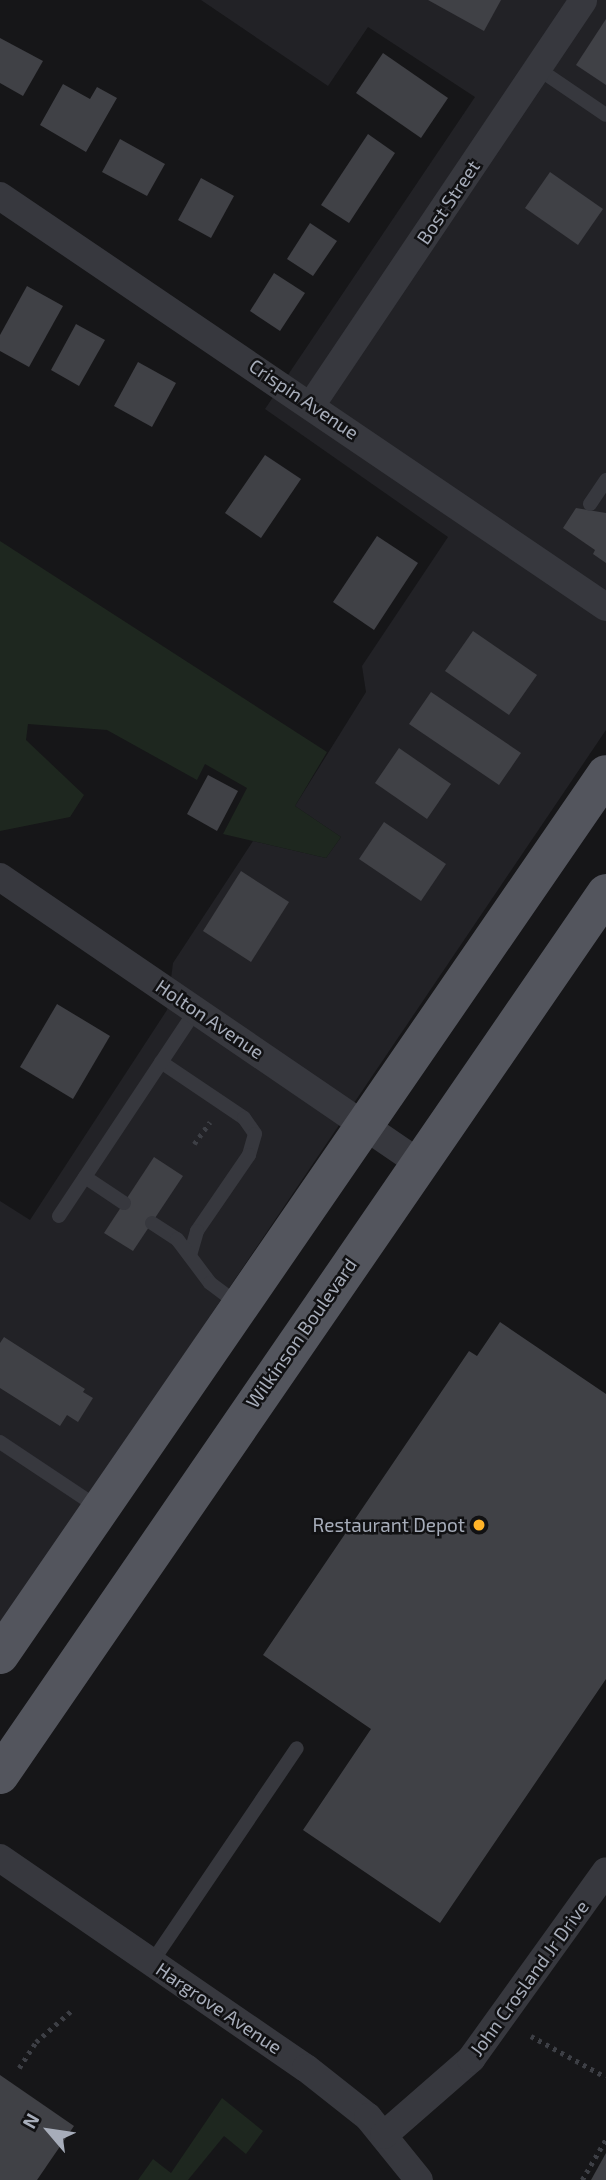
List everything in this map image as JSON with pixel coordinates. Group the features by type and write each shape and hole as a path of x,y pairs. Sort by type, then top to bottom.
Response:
{"main road":[{"path":"0,1655 606,774"},
{"name":"Wilkinson Boulevard","path":"0,1775 606,893"}],"street":[{"name":"Bost Street","path":"312,404 583,0"},
{"name":"Crispin Avenue","path":"0,196 312,404 606,607"},
{"name":"Holton Avenue","path":"0,877 419,1163"},
{"name":"Hargrove Avenue","path":"0,1858 306,2068 369,2117 419,2180"},
{"name":"John Crosland Jr Drive","path":"384,2135 471,2059 606,1871"}],"lane":[{"path":"537,68 606,115"},
{"path":"590,503 606,480"},
{"path":"59,1216 196,1010"},
{"path":"161,1062 244,1118 255,1134 249,1155 197,1231 190,1255"},
{"path":"85,1177 124,1203"},
{"path":"152,1223 177,1239 210,1283 240,1306"},
{"path":"0,1442 101,1509"},
{"path":"152,1962 297,1748"}],"path":[{"path":"19,2067 36,2042 72,2010"},
{"path":"531,2036 606,2077"},
{"path":"582,2180 606,2139"}],"shaded area":[{"path":"201,0 606,0 606,730 0,1627 0,1201 30,1220 167,1010 173,963 253,841 326,858 341,837 295,806 366,692 362,666 448,537 265,409 475,97 368,27 328,86"},
{"path":"0,541 327,752 295,806 341,837 326,858 223,834 247,788 205,764 197,780 107,730 28,724 26,740 84,795 70,817 0,831"},
{"path":"222,2098 263,2131 246,2154 224,2136 188,2180 138,2180 153,2159 171,2173"}],"building":[{"path":"428,0 501,0 484,31"},
{"path":"606,19 606,85 576,65"},
{"path":"0,38 43,61 23,96 0,83"},
{"path":"383,53 448,98 421,138 356,93"},
{"path":"63,84 90,99 97,87 117,98 86,152 40,125"},
{"path":"368,134 395,153 349,223 321,205"},
{"path":"120,139 165,164 147,196 102,172"},
{"path":"550,172 603,209 578,245 525,208"},
{"path":"201,178 234,196 211,238 178,220"},
{"path":"310,223 337,241 313,276 287,259"},
{"path":"274,273 305,293 280,331 250,311"},
{"path":"27,286 63,306 29,367 0,351 0,335"},
{"path":"76,324 105,340 79,386 51,370"},
{"path":"138,362 176,383 152,427 114,406"},
{"path":"265,455 301,479 261,538 225,513"},
{"path":"576,508 606,513 606,563 593,554 595,550 563,528"},
{"path":"377,536 418,563 374,630 333,602"},
{"path":"473,631 537,675 509,715 445,671"},
{"path":"431,692 521,753 499,785 409,724"},
{"path":"399,748 451,784 427,819 375,783"},
{"path":"208,775 238,791 217,831 187,814"},
{"path":"384,822 446,864 421,901 359,859"},
{"path":"241,871 289,902 251,962 203,931"},
{"path":"57,1004 110,1036 73,1099 20,1067"},
{"path":"154,1157 183,1176 133,1251 104,1233"},
{"name":"Restaurant Depot","path":"500,1322 606,1394 606,1679 440,1923 303,1830 371,1729 263,1655 469,1351 477,1356"},
{"path":"4,1337 85,1389 83,1392 93,1398 78,1422 67,1415 60,1426 0,1388 0,1343"},
{"path":"0,2075 74,2126 37,2180 0,2180"},
{"path":"606,2153 606,2180 591,2180"}],"place":[{"name":"Restaurant Depot","path":"479,1525"}]}
